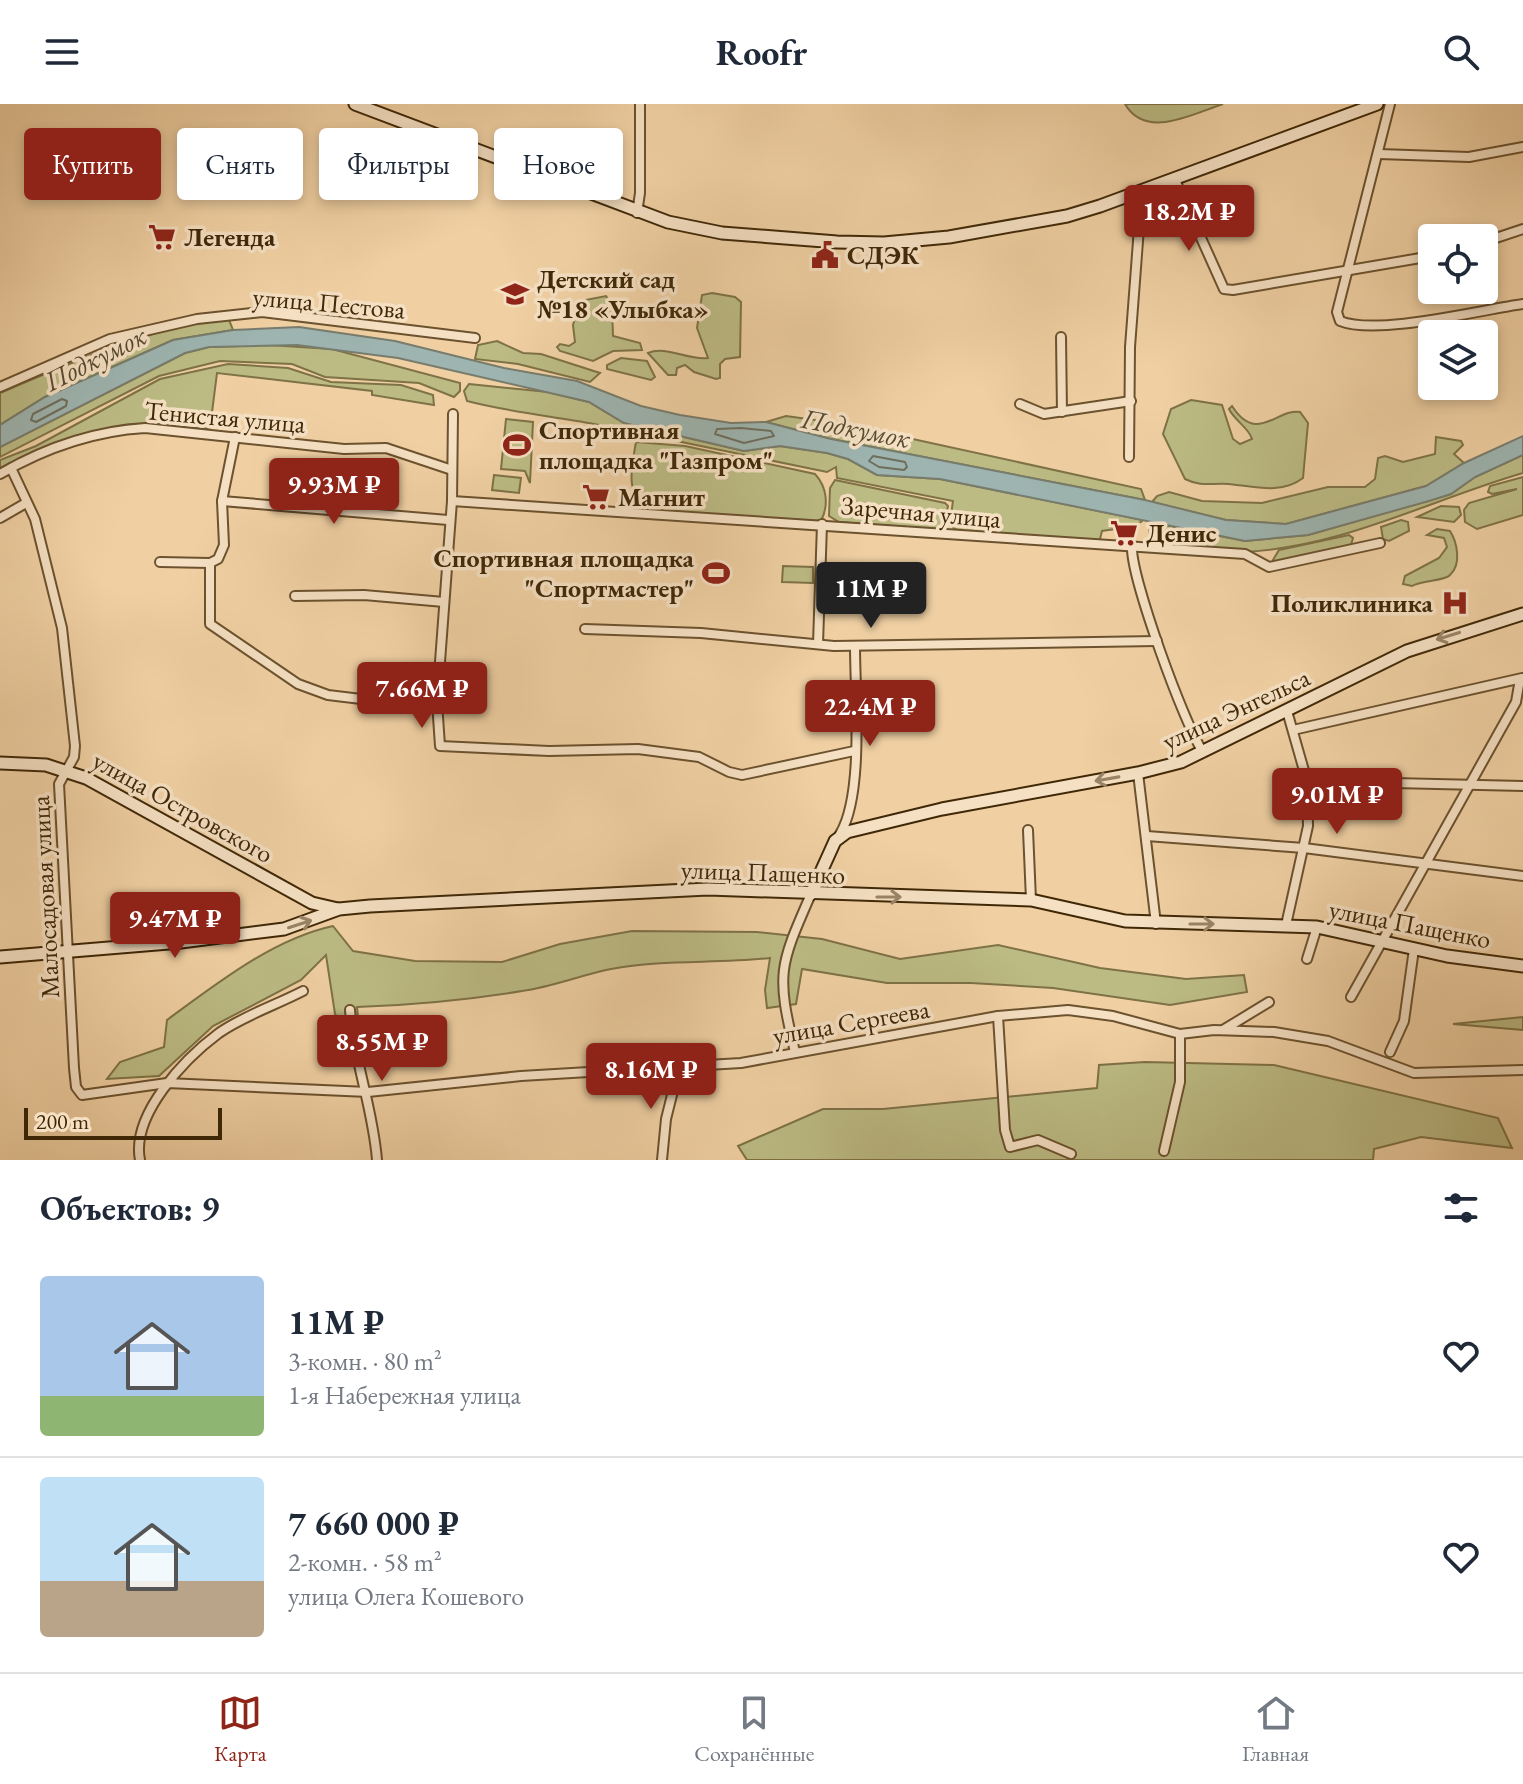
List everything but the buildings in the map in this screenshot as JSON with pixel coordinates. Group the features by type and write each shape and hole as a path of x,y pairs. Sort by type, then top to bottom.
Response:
{"street":[{"path":"355,104 637,213 722,233 884,243 949,237 1052,219 1175,180 1377,104"},
{"path":"637,213 640,193 640,104"},
{"path":"1390,104 1337,312 1340,321 1354,325 1400,322 1523,304"},
{"path":"1379,154 1469,157 1523,147"},
{"path":"1175,180 1224,289 1418,258"},
{"path":"1129,457 1130,347 1139,228 1136,193"},
{"path":"1498,237 1523,229"},
{"name":"улица Пестова","path":"0,387 110,339 151,327 210,317 262,312 475,338"},
{"path":"1061,337 1062,412"},
{"path":"1020,404 1044,414 1131,401"},
{"path":"453,414 452,501 448,520 437,702 440,746 549,751 649,750 699,757 742,775 854,751"},
{"name":"Тенистая улица","path":"0,474 72,440 120,429 145,428 344,449 386,448 452,470"},
{"path":"160,562 210,563 218,559 224,545 222,501 235,437"},
{"name":"Малосадовая улица","path":"11,468 51,571 62,628 75,746 59,784 75,1080 82,1095"},
{"path":"222,501 448,520"},
{"name":"Заречная улица","path":"452,501 1245,554 1260,564 1280,567 1380,543"},
{"path":"0,518 26,503"},
{"path":"818,644 822,524"},
{"path":"1132,547 1134,574 1141,586 1157,641 1192,734 1203,752"},
{"path":"210,563 210,624 298,684 328,695 437,702"},
{"path":"295,596 364,595 444,602"},
{"name":"улица Энгельса","path":"837,838 863,827 1138,773 1203,752 1407,651 1523,614"},
{"path":"585,629 701,633 855,646 1157,641"},
{"path":"795,1052 781,992 782,963 848,819 853,793 855,646"},
{"path":"1293,730 1522,678 1516,702 1351,997"},
{"path":"1286,925 1308,826 1307,781 1287,711"},
{"name":"улица Островского","path":"0,763 67,770 312,903 339,909"},
{"path":"1138,773 1156,924"},
{"path":"1307,781 1523,786"},
{"path":"848,819 854,826 863,827"},
{"path":"1028,830 1031,900"},
{"path":"1147,836 1304,848 1523,876"},
{"name":"улица Пащенко","path":"0,957 181,942 284,929 339,909 708,889 1031,900 1101,918 1156,924 1317,927 1414,949 1523,966"},
{"path":"1307,959 1317,927"},
{"path":"1390,1052 1404,1021 1414,949"},
{"path":"140,1160 139,1131 167,1083 219,1033 303,991"},
{"path":"1222,1030 1269,1002"},
{"path":"350,1010 352,1041 368,1092 377,1160"},
{"name":"улица Сергеева","path":"82,1095 167,1083 368,1092 521,1076 741,1063 998,1016 1068,1010 1113,1016 1180,1034 1222,1030 1274,1032 1328,1041 1414,1073 1523,1070"},
{"path":"998,1016 1005,1130 1010,1147 1038,1140 1071,1154"},
{"path":"1164,1151 1180,1082 1180,1034"},
{"path":"662,1160 666,1119 679,1067"}],"shaded area":[{"path":"1125,104 1223,104 1184,118 1157,122 1145,121 1134,115"},
{"path":"712,293 735,297 741,302 740,357 725,359 720,364 720,378 716,379 694,372 685,365 677,368 676,375 668,375 648,353 662,351 708,358 697,328 702,295"},
{"path":"606,296 612,305 613,336 640,343 642,350 613,351 593,361 560,351 557,347 560,344 569,346 575,342 573,325 580,301"},
{"path":"216,319 229,320 233,330 173,340 45,397 0,425 0,393 133,340"},
{"path":"497,341 523,353 541,354 600,373 590,382 518,364 475,359 478,345"},
{"path":"268,345 332,349 460,383 460,391 454,397 419,383 325,377 292,364 220,361 159,376 0,457 0,447 185,353 209,347"},
{"path":"621,358 647,361 655,377 651,380 607,369 607,365"},
{"path":"228,364 288,368 331,382 401,385 433,395 434,405 372,395 372,391 217,373 210,428 154,424 112,429 56,446 0,471 0,460 36,446 160,379"},
{"path":"469,384 548,392 589,402 624,423 744,451 780,446 827,453 848,459 877,475 940,479 1143,520 1136,526 1102,531 1099,543 982,535 954,529 950,522 953,501 837,478 836,467 827,472 594,424 483,405 467,401 464,391"},
{"path":"1191,400 1222,405 1233,439 1240,444 1252,439 1229,409 1232,406 1241,417 1258,424 1300,412 1308,423 1303,478 1276,488 1201,484 1185,479 1163,434 1171,409"},
{"path":"786,416 844,424 1141,489 1145,500 831,439 766,422"},
{"name":"Спортивная площадка \"Газпром\"","path":"506,419 533,422 530,483 525,471 501,469"},
{"path":"1436,437 1461,441 1463,445 1454,454 1464,463 1426,486 1286,524 1226,520 1152,502 1157,496 1169,492 1202,501 1262,503 1328,487 1365,487 1375,479 1378,458 1385,456 1403,462 1435,454"},
{"path":"636,442 685,446 815,474 824,490 824,515 821,521 652,511 643,505 633,490 631,472"},
{"path":"1523,455 1523,473 1315,542 1279,549 1231,552 1157,543 1149,538 1149,522 1245,541 1308,535 1451,494 1475,477"},
{"path":"494,475 521,478 519,493 492,490"},
{"path":"1523,477 1523,515 1477,529 1465,522 1464,510 1469,503 1517,489 1492,494 1488,492 1490,486"},
{"path":"835,480 945,503 948,506 944,525 936,529 839,522 829,516 830,488"},
{"path":"1441,506 1459,507 1461,515 1454,522 1417,517"},
{"path":"1401,520 1408,522 1409,531 1389,541 1383,539 1381,527"},
{"path":"1437,529 1450,531 1453,536 1457,553 1454,570 1443,578 1412,586 1403,584 1405,576 1439,558 1447,547 1444,538 1427,535"},
{"path":"1349,535 1353,538 1351,545 1276,564 1273,560 1279,550"},
{"path":"783,566 813,567 813,583 782,582"},
{"path":"333,926 353,951 415,961 502,962 560,944 632,931 757,932 822,939 900,959 998,945 1100,968 1186,979 1244,975 1247,992 1170,1005 1053,988 971,983 887,983 802,969 796,1004 767,1008 765,990 770,958 650,964 611,969 544,987 501,994 440,1002 357,1007 361,1048 335,1014 326,955 301,980 213,1026 159,1076 107,1079 120,1062 164,1047 167,1020 225,978 289,941"},
{"path":"1523,1017 1523,1030 1453,1024"},
{"path":"1145,1062 1274,1065 1498,1118 1512,1148 1421,1137 1374,1149 1373,1160 747,1160 738,1146 823,1109 883,1109 1097,1088 1099,1065"}],"water":[{"name":"Подкумок","path":"299,327 395,341 504,368 577,381 641,406 680,415 731,423 766,422 831,439 1145,500 1226,520 1286,524 1426,486 1464,463 1523,436 1523,455 1475,477 1451,494 1429,501 1308,535 1245,541 940,479 877,475 848,459 827,453 780,446 744,451 624,423 589,402 398,358 297,345 209,347 185,353 0,447 0,425 45,397 173,340 233,330"}],"place":[{"name":"Легенда","path":"162,237"},
{"name":"СДЭК","path":"825,255"},
{"name":"Детский сад №18 «Улыбка»","path":"515,294"},
{"name":"Спортивная площадка \"Газпром\"","path":"517,445"},
{"name":"Магнит","path":"596,497"},
{"name":"Денис","path":"1124,533"},
{"name":"Спортивная площадка \"Спортмастер\"","path":"716,573"},
{"name":"Поликлиника","path":"1455,603"}]}
